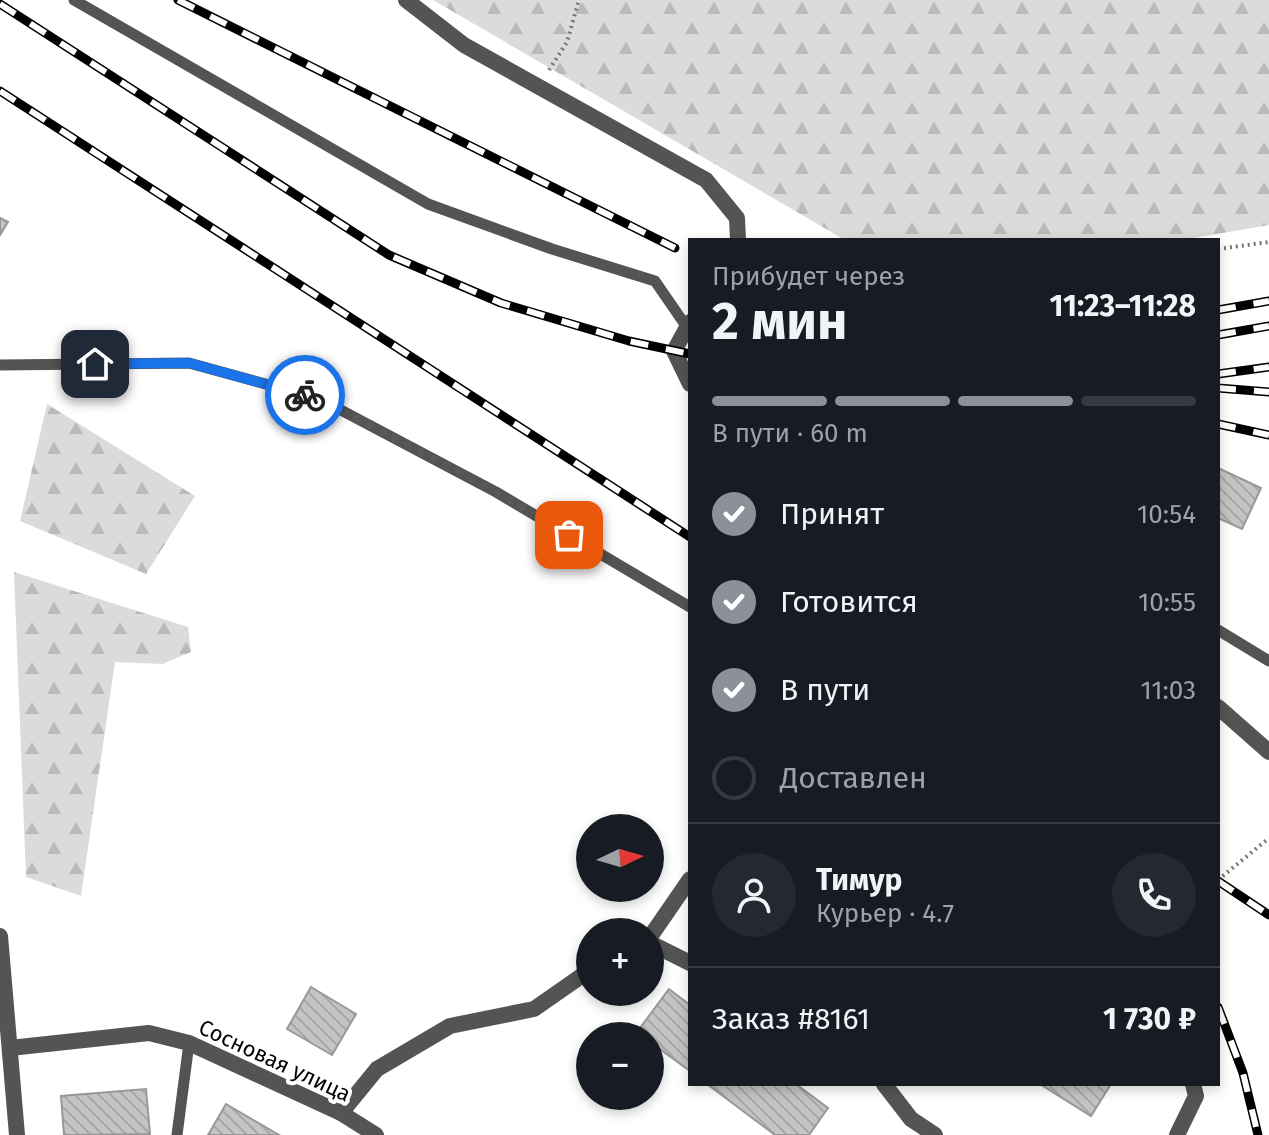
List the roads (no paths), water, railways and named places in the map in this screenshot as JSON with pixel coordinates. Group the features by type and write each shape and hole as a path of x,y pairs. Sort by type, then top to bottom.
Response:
{"street":[{"path":"406,0 464,45 706,180 737,218 738,238"},
{"path":"688,324 674,351 688,380"},
{"path":"1220,709 1269,752"},
{"path":"663,918 688,882"},
{"path":"0,936 17,1135"},
{"path":"664,950 688,962"},
{"path":"341,1113 377,1069 450,1026 534,1009 576,980"},
{"name":"Сосновая улица","path":"10,1048 149,1033 189,1043 341,1113 376,1135"},
{"path":"886,1086 911,1119 935,1135"},
{"path":"1177,1135 1196,1096 1194,1086"}],"lane":[{"path":"74,0 428,204 552,249 655,281 688,324"},
{"path":"0,365 189,363 320,399 496,492 688,606"},
{"path":"1220,631 1269,661"},
{"path":"177,1135 189,1043"}],"railway":[{"path":"178,0 675,248"},
{"path":"0,4 389,255 501,303 629,341 688,354"},
{"path":"0,91 688,536"},
{"path":"1220,310 1269,301"},
{"path":"1220,335 1269,326"},
{"path":"1220,374 1269,367"},
{"path":"1220,388 1269,392"},
{"path":"1220,424 1269,435"},
{"path":"1220,882 1269,915"},
{"path":"1220,1012 1243,1073 1258,1135"}]}
